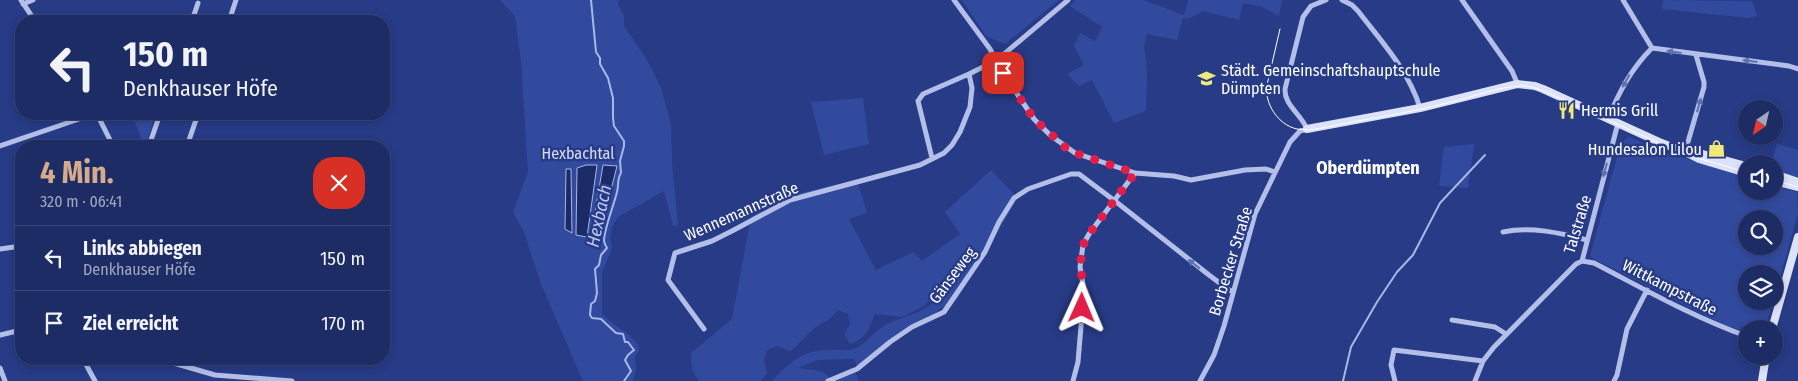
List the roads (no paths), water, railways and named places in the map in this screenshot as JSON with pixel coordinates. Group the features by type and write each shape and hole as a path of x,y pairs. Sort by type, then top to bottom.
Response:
{"street":[{"path":"31,15 22,2 33,0"},
{"path":"231,15 236,0"},
{"path":"954,0 997,60 1024,107 1050,135 1075,153 1135,173 1174,176 1192,180 1245,170 1266,169 1275,172"},
{"path":"932,158 918,101 923,94 997,60 1068,0"},
{"path":"1326,0 1311,6 1303,17 1285,89 1287,101 1303,119 1307,129 1420,108 1518,85 1535,86 1699,159 1738,171"},
{"path":"1342,0 1358,11 1389,51 1415,91 1420,108"},
{"path":"1462,0 1512,71 1518,85"},
{"path":"1623,0 1652,48 1789,66 1798,69"},
{"path":"194,15 198,3"},
{"path":"1608,119 1628,76 1652,48"},
{"path":"1685,152 1704,87 1696,55"},
{"name":"Wennemannstraße","path":"704,329 668,280 675,253 712,241 790,200 920,165 944,153 952,145 960,132 970,107 972,88 969,74"},
{"path":"18,140 76,120"},
{"path":"100,120 110,140"},
{"path":"151,140 158,120"},
{"path":"189,140 196,120"},
{"name":"Talstraße","path":"1475,381 1483,361 1506,334 1576,264 1582,261 1618,123"},
{"name":"Borbecker Straße","path":"1200,381 1214,355 1234,292 1250,228 1275,172 1293,138 1300,131 1307,129"},
{"path":"0,146 15,141"},
{"path":"1685,152 1699,153 1738,164"},
{"path":"1073,381 1078,362 1084,290 1080,266 1083,245 1089,234 1135,173"},
{"name":"Gänseweg","path":"828,381 857,369 912,327 944,312 985,252 999,222 1014,198 1028,189 1071,174 1079,174 1115,201"},
{"path":"1783,177 1798,182"},
{"path":"1783,183 1798,187"},
{"path":"1115,201 1228,290 1234,292"},
{"path":"1502,232 1561,233 1587,240"},
{"path":"1775,320 1798,237"},
{"path":"0,249 15,247"},
{"name":"Wittkampstraße","path":"1582,261 1594,263 1710,322 1738,333"},
{"path":"1614,381 1627,329 1647,290"},
{"path":"1452,320 1496,326 1506,334"},
{"path":"0,336 15,332"},
{"path":"1395,381 1391,365 1394,350 1483,361"},
{"path":"86,365 95,381"},
{"path":"180,365 215,375 292,381"},
{"path":"1762,381 1765,365"},
{"path":"0,368 5,381"}],"water":[{"path":"586,165 597,165 587,237 576,235 577,168"},
{"path":"603,165 617,166 599,238 591,236"},
{"path":"566,169 571,169 572,233 565,229"}],"waterway":[{"name":"Hexbach","path":"591,0 596,52 608,78 613,98 614,126 624,141 624,146 620,161 621,173 618,189 604,236 607,248 601,255 599,265 595,269 597,293 595,301 591,304 590,315 592,318 601,319 616,333 623,334 625,342 628,342 634,350 625,360 631,371 624,381"},
{"path":"1343,381 1351,347 1377,302 1397,272 1413,255 1440,203 1485,155"}],"tram line":[{"path":"1280,29 1267,92 1270,106 1278,118 1290,127 1303,130 1315,129 1398,114 1501,89 1525,86 1544,91 1670,148 1738,170"},
{"path":"1783,183 1798,187"}],"place":[{"name":"Städt. Gemeinschaftshauptschule Dümpten","path":"1207,79"},
{"name":"Hermis Grill","path":"1567,110"},
{"name":"Hundesalon Lilou","path":"1716,149"}],"district":[{"name":"Oberdümpten","path":"1368,168"}],"park label":[{"name":"Hexbachtal","path":"578,153"}]}
